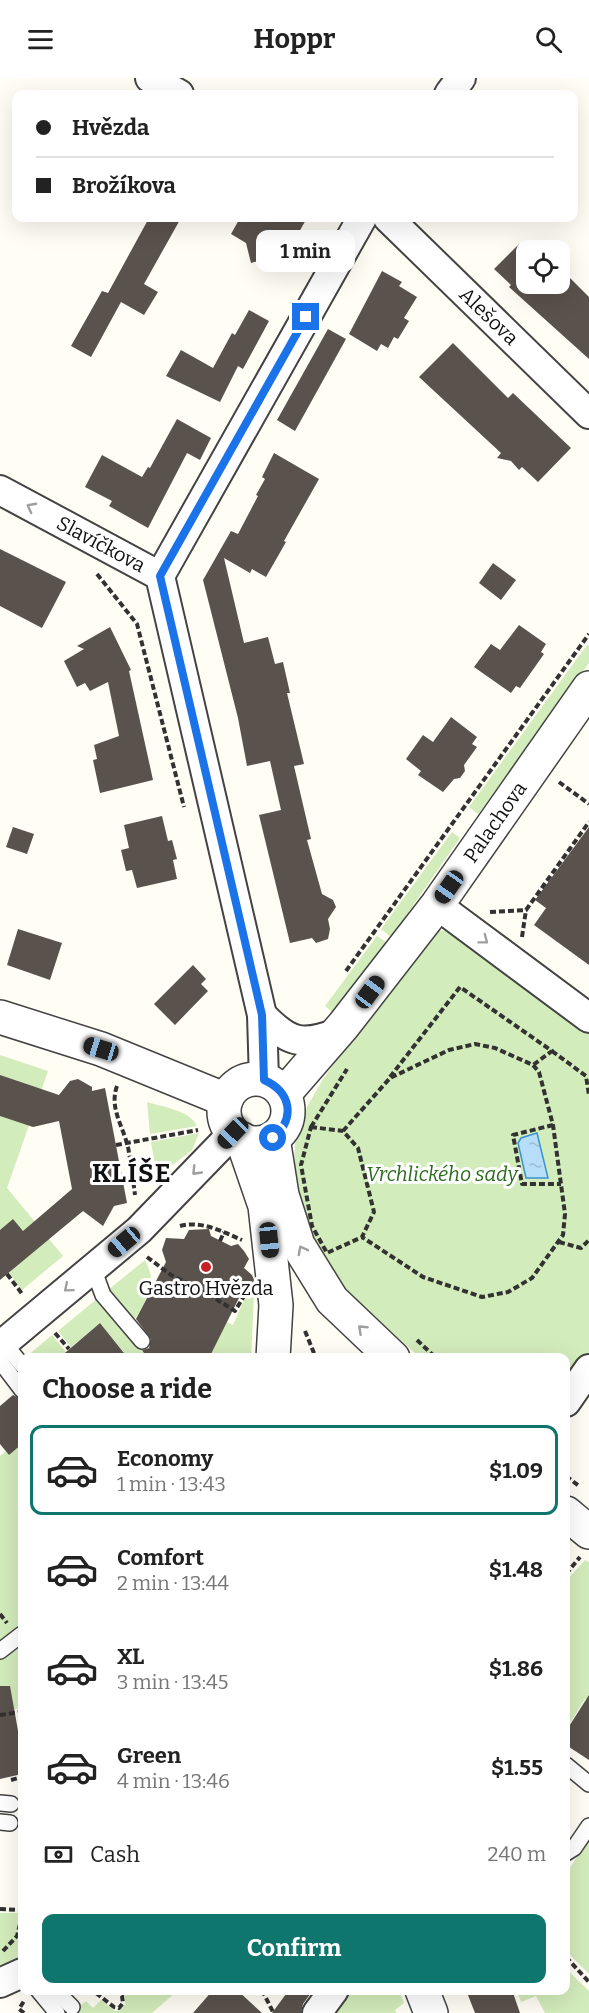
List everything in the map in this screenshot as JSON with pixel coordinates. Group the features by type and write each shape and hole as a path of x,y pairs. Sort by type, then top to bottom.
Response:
{"street":[{"path":"150,78 172,90"},
{"path":"160,576 360,222"},
{"name":"Alešova","path":"392,222 589,414"},
{"name":"Slavíčkova","path":"0,490 160,576 262,1015 274,1087"},
{"name":"Palachova","path":"274,1087 337,1033 437,905 589,688"},
{"path":"437,905 589,1018"},
{"path":"262,1015 276,1030 291,1039 316,1041 337,1033"},
{"path":"0,1017 101,1049 226,1100"},
{"path":"1,1350 139,1230 239,1135 280,1132 286,1122 288,1109 274,1087 248,1080 232,1089 226,1100 225,1118 239,1135 282,1195 298,1245 332,1300"},
{"path":"239,1135 265,1206 276,1307 273,1353"},
{"path":"276,1307 297,1290 332,1300 404,1348"},
{"path":"570,1396 589,1369"},
{"path":"570,1519 586,1542"},
{"path":"317,2013 330,1995"},
{"path":"424,1995 431,2013"}],"lane":[{"path":"93,1268 103,1294 142,1341"},
{"path":"1,1350 18,1362"},
{"path":"1,1350 18,1382"},
{"path":"0,1651 18,1637"},
{"path":"570,1768 589,1784"},
{"path":"570,1850 589,1826"},
{"path":"36,1995 57,2013"},
{"path":"60,1995 72,2007"}],"path":[{"path":"96,573 137,624 185,811"},
{"path":"342,977 589,634"},
{"path":"559,782 589,804"},
{"path":"520,947 526,910 589,822"},
{"path":"487,912 526,910"},
{"path":"343,1131 390,1078 460,987 587,1077 589,1095"},
{"path":"362,1237 423,1277 482,1297 508,1292 532,1278 563,1235 565,1215 553,1125 539,1072 533,1065 495,1048 475,1044 449,1050 390,1078"},
{"path":"533,1065 552,1051"},
{"path":"118,1085 113,1097 120,1128 127,1144 137,1202"},
{"path":"553,1125 513,1135 522,1184 561,1184"},
{"path":"311,1127 343,1131 358,1148 374,1212 362,1237 327,1253 312,1226 301,1165 311,1127"},
{"path":"116,1145 239,1135"},
{"path":"172,1223 177,1227 187,1224 211,1227 242,1240 246,1245"},
{"path":"220,1240 224,1232"},
{"path":"559,1242 580,1248 589,1240"},
{"path":"144,1255 171,1275 235,1311 244,1296 276,1307 312,1353"},
{"path":"7,1275 24,1296"},
{"path":"52,1330 69,1349"},
{"path":"404,1348 420,1353"},
{"path":"570,1568 586,1542"},
{"path":"0,1715 18,1712"},
{"path":"11,1780 18,1778"},
{"path":"0,1909 18,1910"},
{"path":"0,1953 16,1936 18,1929"},
{"path":"570,1961 589,1982"},
{"path":"23,1995 24,2001 19,2009 24,2013"},
{"path":"99,1995 114,2007 119,2008 123,2003 121,1995"},
{"path":"264,1995 272,2013"}],"green space":[{"path":"587,645 589,646 589,663 478,814 469,807"},
{"path":"452,832 460,838 391,937 381,929"},
{"name":"Vrchlického sady","path":"437,930 453,932 589,1031 589,1352 570,1378 570,1353 415,1353 326,1271 293,1189 295,1143 307,1107 323,1079 425,938"},
{"path":"377,936 386,942 335,1014 325,1006"},
{"path":"0,1055 48,1071 7,1188 63,1256 22,1290 9,1273 38,1248 13,1220 0,1230"},
{"path":"147,1102 182,1113 197,1126 150,1134"},
{"path":"199,1133 192,1150 157,1177 151,1142"},
{"path":"145,1260 151,1276 150,1290 136,1318 123,1311 108,1290"},
{"path":"254,1296 251,1353 211,1353 227,1322 233,1325 245,1298 249,1299"},
{"path":"98,1298 144,1353 123,1353 100,1323 71,1347 58,1331"},
{"path":"52,1335 66,1352 65,1353 31,1353"},
{"path":"18,1448 18,1709 1,1712 0,1456 6,1451 9,1455"},
{"path":"585,1560 589,1562 589,1701 585,1699 570,1723 570,1577"},
{"path":"588,1840 589,1974 570,1955 570,1868"},
{"path":"0,1913 18,1913 18,1959 0,1966"},
{"path":"570,1973 589,1991 589,2013 545,2013 536,1996 521,2002 518,1995 570,1995"},
{"path":"172,1995 152,2013 72,2013 86,2001 93,2008 101,2000 115,2011 120,2010 125,2004 125,1996"},
{"path":"347,1995 401,1995 404,2003 395,2010 396,2013 334,2013"}],"water":[{"path":"537,1133 548,1178 526,1178 518,1143 521,1138"}],"building":[{"path":"147,222 179,222 144,284 158,292 144,315 121,302 91,357 71,346 102,291 108,293"},
{"path":"238,222 305,222 282,262 272,257 251,263 246,243 231,234"},
{"path":"516,247 516,293 509,287 511,285 494,269"},
{"path":"382,271 402,282 399,286 417,297 404,318 409,321 398,339 394,337 388,348 381,344 377,351 349,334"},
{"path":"570,278 589,297 589,359 517,294 570,294"},
{"path":"249,310 269,321 243,369 238,366 220,402 166,376 181,350 213,368 232,333 235,335"},
{"path":"328,329 346,339 295,431 277,420"},
{"path":"453,343 508,398 513,393 571,448 538,482 522,467 519,470 511,461 497,458 501,453 419,377"},
{"path":"177,419 211,438 200,460 187,453 148,528 109,506 112,501 85,487 102,455 142,477 148,467 150,468"},
{"path":"274,453 319,479 266,577 252,569 250,573 224,558 244,643 268,637 275,664 283,662 290,693 287,693 304,764 294,766 311,839 307,840 322,894 333,900 336,907 328,919 330,929 328,939 316,943 312,938 290,943 259,815 281,810 270,761 247,766 238,718 203,580 231,531 238,534 258,496 256,495 265,479 262,477"},
{"path":"0,549 66,582 42,628 0,606"},
{"path":"493,563 516,580 501,600 479,583"},
{"path":"519,625 546,644 541,652 544,654 520,688 516,686 511,693 474,667 491,644 500,650"},
{"path":"110,627 131,670 129,671 153,780 100,793 93,760 97,759 94,745 119,736 108,682 90,691 85,683 77,687 64,661 84,649 77,646"},
{"path":"451,717 477,737 472,744 477,747 464,765 465,771 460,778 454,779 443,792 418,775 421,771 406,759 423,735 433,742"},
{"path":"162,816 168,841 172,840 177,859 173,860 177,879 137,888 132,870 126,871 121,850 129,848 124,825"},
{"path":"13,827 34,834 27,854 6,847"},
{"path":"589,827 589,965 534,925 546,908 535,900"},
{"path":"18,929 62,943 50,980 7,965"},
{"path":"193,965 206,979 201,984 208,991 175,1025 154,1004"},
{"path":"0,1075 59,1095 70,1081 78,1079 92,1087 92,1091 105,1088 127,1203 114,1206 103,1226 83,1211 0,1280 0,1230 13,1219 23,1231 72,1189 59,1121 33,1127 0,1116"},
{"path":"209,1229 211,1236 231,1246 238,1244 249,1259 244,1268 254,1280 251,1291 240,1296 212,1353 144,1353 142,1350 149,1348 151,1339 136,1319 166,1262 162,1250 166,1238 184,1239 189,1230"},
{"path":"100,1323 124,1353 65,1353"},
{"path":"13,1395 18,1398 18,1447 9,1455 0,1444 0,1406"},
{"path":"0,1686 10,1686 18,1731 18,1775 0,1779"},
{"path":"589,1695 589,1760 570,1748 570,1725"},
{"path":"209,1995 242,1995 262,2013 193,2013"},
{"path":"285,1995 309,1995 303,2004 301,2013 272,2013"},
{"path":"468,1995 514,1995 520,2013 475,2013"}],"place":[{"name":"Gastro Hvězda","path":"206,1267"}],"district":[{"name":"KLÍŠE","path":"132,1173"}],"route":[{"path":"273,1138 286,1122 288,1109 284,1094 276,1085 264,1080 262,1015 160,576 306,317"}]}
